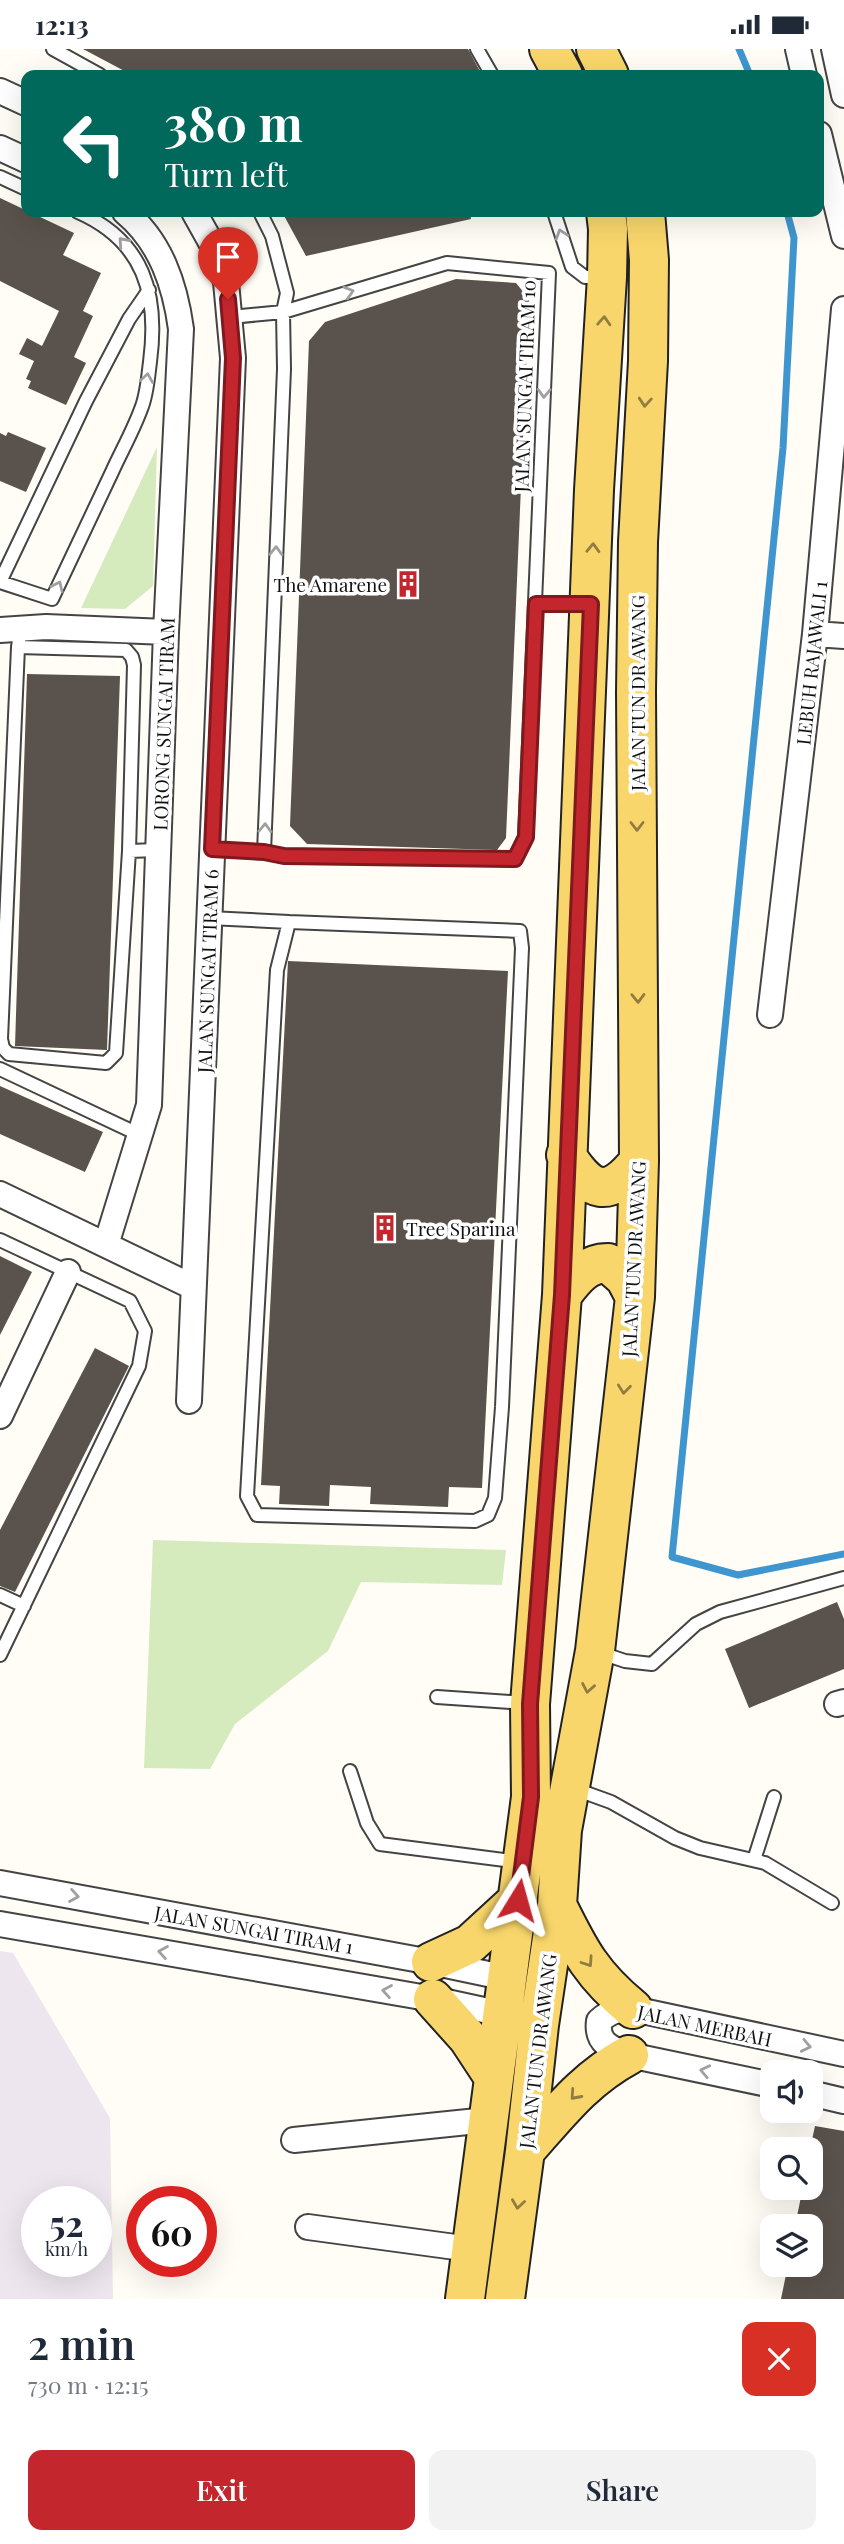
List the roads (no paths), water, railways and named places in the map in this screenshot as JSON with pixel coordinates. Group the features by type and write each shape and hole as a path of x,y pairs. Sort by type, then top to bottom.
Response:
{"main road":[{"path":"550,49 560,70"},
{"name":"JALAN TUN DR AWANG","path":"465,2299 486,2120 531,1797 530,1704 562,1295 566,1155 607,277 607,217"},
{"name":"JALAN TUN DR AWANG","path":"505,2299 539,2025 557,1905 562,1830 595,1651 635,1297 639,1226 636,692 638,542 648,361 649,260 646,217"},
{"path":"566,1155 586,1182 603,1187 622,1179 639,1161"},
{"path":"562,1295 587,1267 608,1263 625,1278 635,1297"},
{"path":"431,1962 470,1944 518,1900"},
{"path":"557,1905 591,1968 606,1987 633,2009"},
{"path":"433,1999 468,2038 493,2076"},
{"path":"525,2151 584,2084 629,2055"}],"street":[{"path":"798,49 803,70"},
{"path":"834,49 844,95"},
{"path":"0,90 21,100"},
{"path":"0,148 21,158"},
{"path":"824,154 844,236"},
{"name":"LORONG SUNGAI TIRAM","path":"106,1245 149,1105 166,632 181,329 177,299 168,272 155,246 132,217"},
{"name":"JALAN SUNGAI TIRAM 6","path":"188,1401 233,358 226,282 213,246 197,217"},
{"name":"LEBUH RAJAWALI 1","path":"770,1015 815,634 844,309"},
{"path":"13,635 166,632"},
{"path":"815,634 844,636"},
{"path":"0,1194 193,1287"},
{"path":"0,1416 68,1272"},
{"name":"JALAN SUNGAI TIRAM 1","path":"0,1883 431,1962 505,1996"},
{"name":"JALAN SUNGAI TIRAM 1","path":"0,1924 433,1999 505,1996"},
{"name":"JALAN MERBAH","path":"760,2082 611,2049 600,2039 598,2021 617,2009 633,2009 844,2054"},
{"path":"823,2096 844,2101"},
{"path":"294,2140 486,2120"},
{"path":"308,2227 470,2249"}],"lane":[{"path":"53,49 91,70"},
{"path":"477,49 489,70"},
{"path":"0,177 21,187"},
{"path":"87,217 110,229 123,241 143,271 149,290 153,321 152,342 142,408 52,599 0,582 86,401 129,319 149,290"},
{"path":"262,217 272,236 287,293 283,312 284,369 264,852"},
{"path":"556,217 572,267 585,277 607,277"},
{"name":"JALAN SUNGAI TIRAM 10","path":"283,312 447,263 549,273 536,604"},
{"path":"230,317 283,312"},
{"path":"212,849 284,856 515,859 526,837 536,604 591,604"},
{"path":"13,635 126,650 134,665 128,851 116,1053 106,1063 9,1053 3,1048 1,1039 13,635"},
{"path":"128,851 158,850"},
{"path":"209,918 520,931 522,948 518,1061 502,1407 495,1498 488,1515 475,1521 257,1515 249,1504 247,1496 277,970 289,922"},
{"path":"0,1069 140,1135"},
{"path":"0,1240 134,1305 145,1331 142,1359 0,1655"},
{"path":"595,1651 625,1661 652,1664 696,1624 720,1612 844,1578"},
{"path":"0,1595 24,1606"},
{"path":"437,1697 530,1704"},
{"path":"350,1771 368,1823 380,1844 523,1863"},
{"path":"569,1788 611,1802 700,1848 765,1863 832,1903"},
{"path":"754,1860 774,1797"}],"waterway":[{"path":"739,49 748,70"},
{"path":"788,217 794,238 783,448 672,1557 738,1575 844,1554"}],"place":[{"name":"The Amarene","path":"408,584"},
{"name":"Tree Sparina","path":"385,1228"}]}
